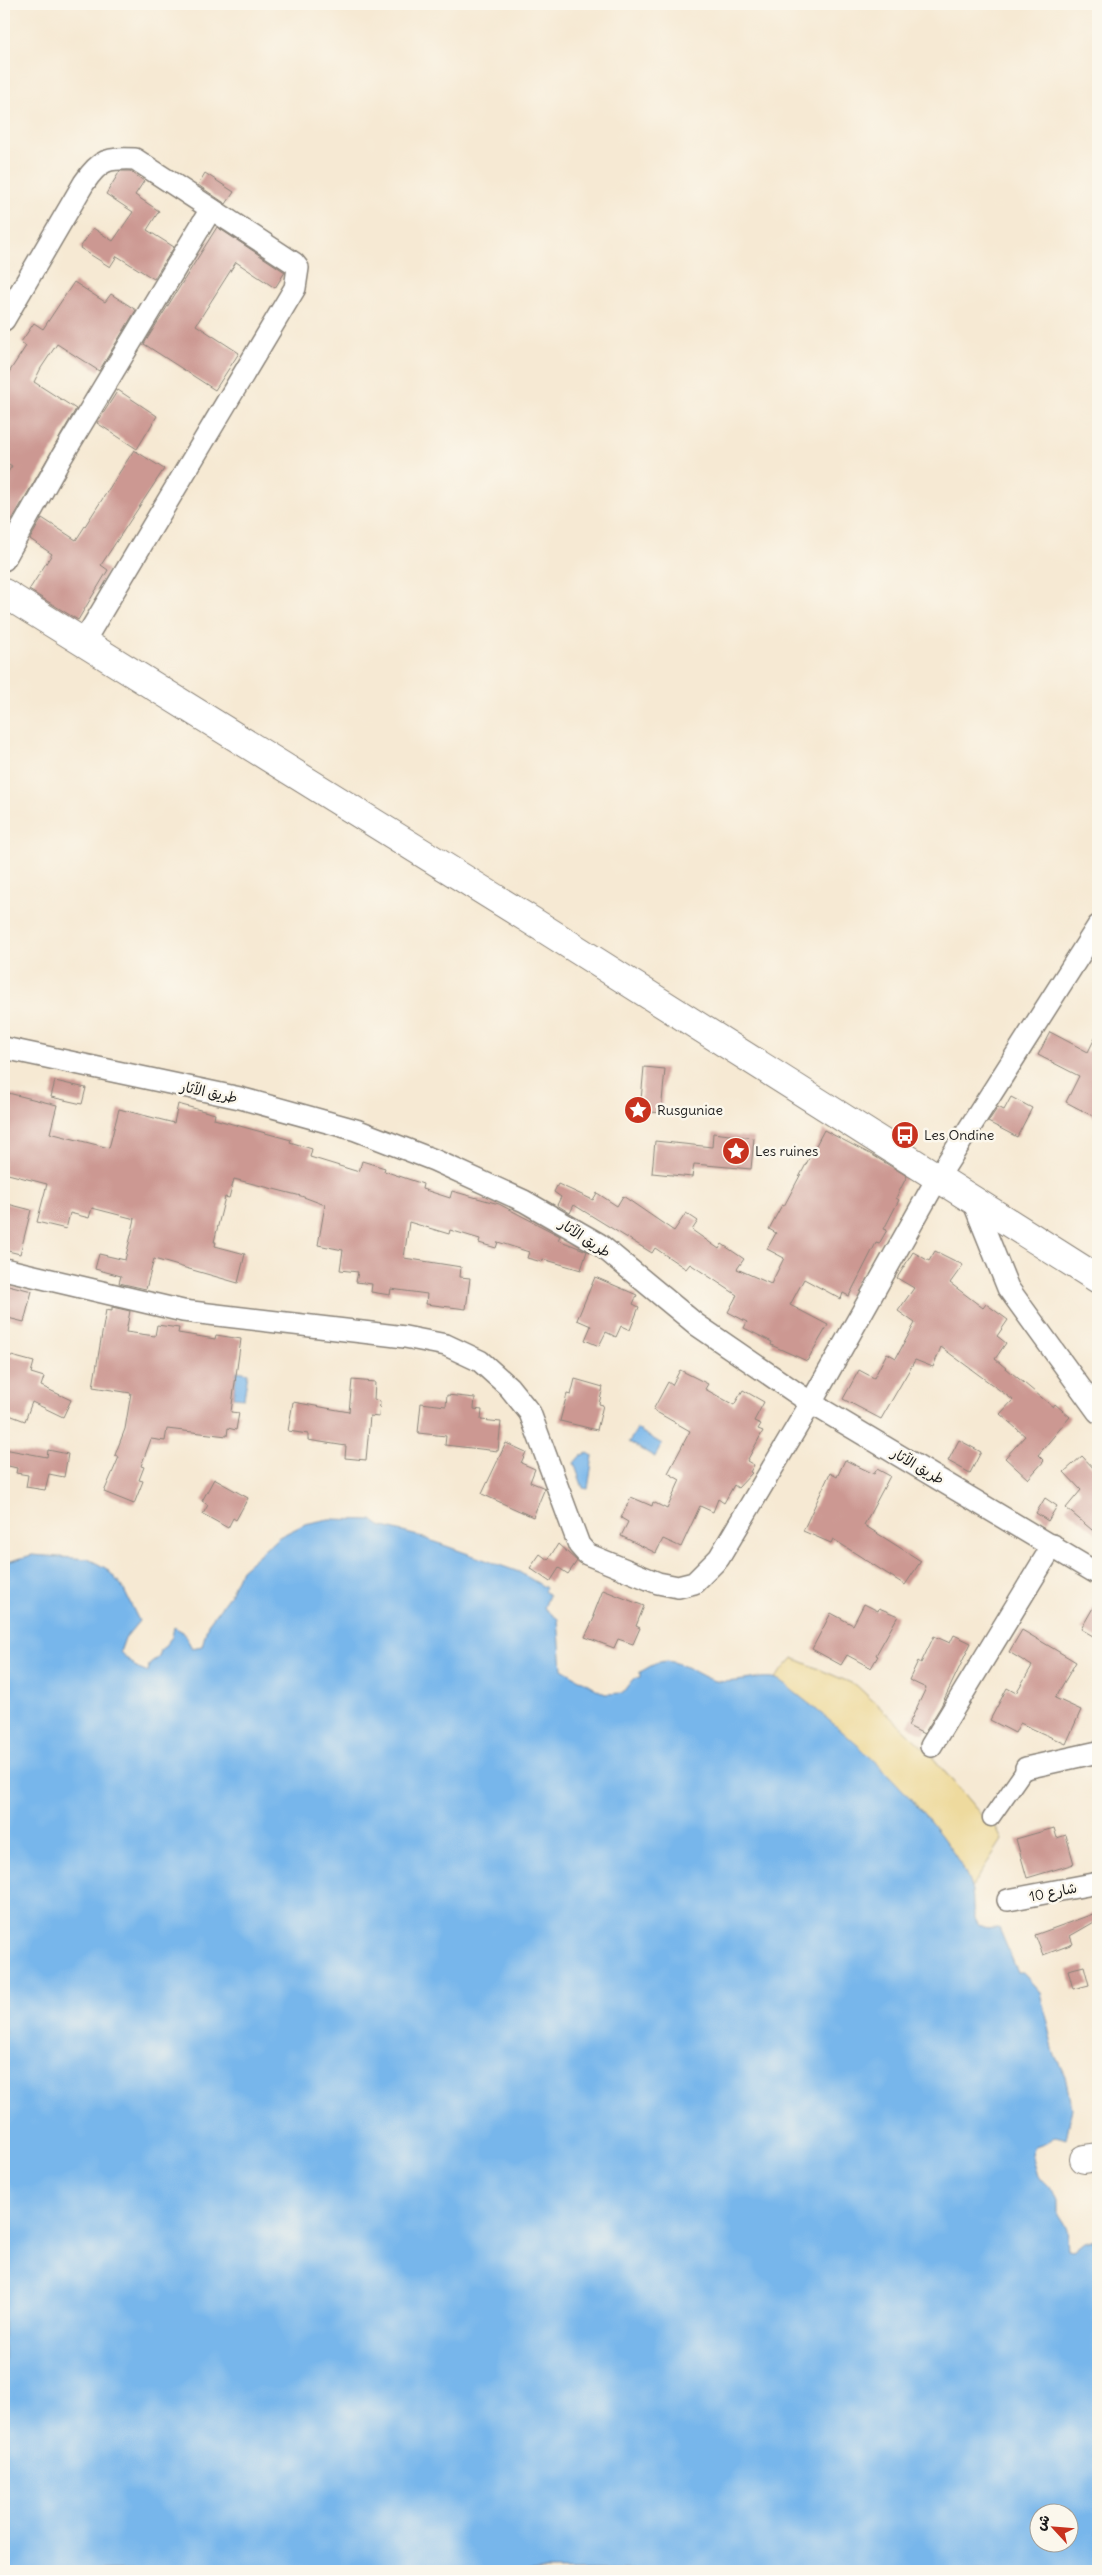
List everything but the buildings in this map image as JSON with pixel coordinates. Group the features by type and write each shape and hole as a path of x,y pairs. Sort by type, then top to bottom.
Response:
{"main road":[{"path":"4,592 532,921 937,1179 1098,1279"}],"street":[{"path":"4,320 84,182 91,172 110,158 134,159 294,263 298,268 295,288 84,641"},
{"path":"4,560 61,458 211,209"},
{"path":"4,1269 183,1311 405,1337 446,1345 480,1362 509,1387 530,1413 579,1545 586,1554 658,1583 678,1587 694,1583 719,1558 811,1403 937,1179 1098,926"},
{"name":"طريق الآثار","path":"4,1048 240,1098 356,1130 434,1160 524,1201 599,1244 697,1325 811,1403 1053,1545 1098,1574"},
{"path":"973,1200 1008,1288 1098,1412"},
{"path":"931,1746 1053,1545"},
{"path":"991,1818 1026,1768 1098,1752"},
{"name":"شارع 10","path":"1008,1900 1098,1883"}],"sand":[{"path":"793,1658 856,1685 928,1752 983,1817 991,1818 1002,1840 971,1888 962,1866 864,1753 809,1704 775,1678"}],"water":[{"path":"237,1371 248,1373 244,1398 233,1397"},
{"path":"637,1429 662,1444 655,1457 629,1442"},
{"path":"588,1453 593,1456 588,1489 583,1488 574,1463 581,1455"},
{"path":"329,1519 372,1520 380,1526 418,1536 519,1572 546,1588 544,1591 549,1595 544,1608 558,1619 562,1669 605,1694 622,1693 633,1679 640,1677 640,1672 657,1663 667,1661 674,1662 716,1681 730,1682 759,1678 779,1680 859,1746 897,1784 932,1824 961,1865 969,1882 974,1915 978,1924 985,1928 999,1928 1018,1973 1023,1973 1040,1992 1054,2053 1065,2076 1072,2109 1066,2139 1054,2136 1048,2142 1033,2148 1031,2154 1037,2175 1054,2192 1058,2199 1058,2215 1067,2229 1069,2249 1074,2250 1084,2242 1098,2238 1098,2571 4,2571 4,1563 32,1555 88,1559 107,1569 122,1586 139,1621 125,1638 120,1652 136,1667 148,1672 149,1665 159,1657 161,1650 172,1637 174,1627 183,1632 192,1648 202,1646 208,1624 229,1596 241,1570 279,1537 305,1524"}],"place":[{"name":"Rusguniae","path":"638,1110"},
{"name":"Les Ondine","path":"905,1135"},
{"name":"Les ruines","path":"736,1151"}]}
